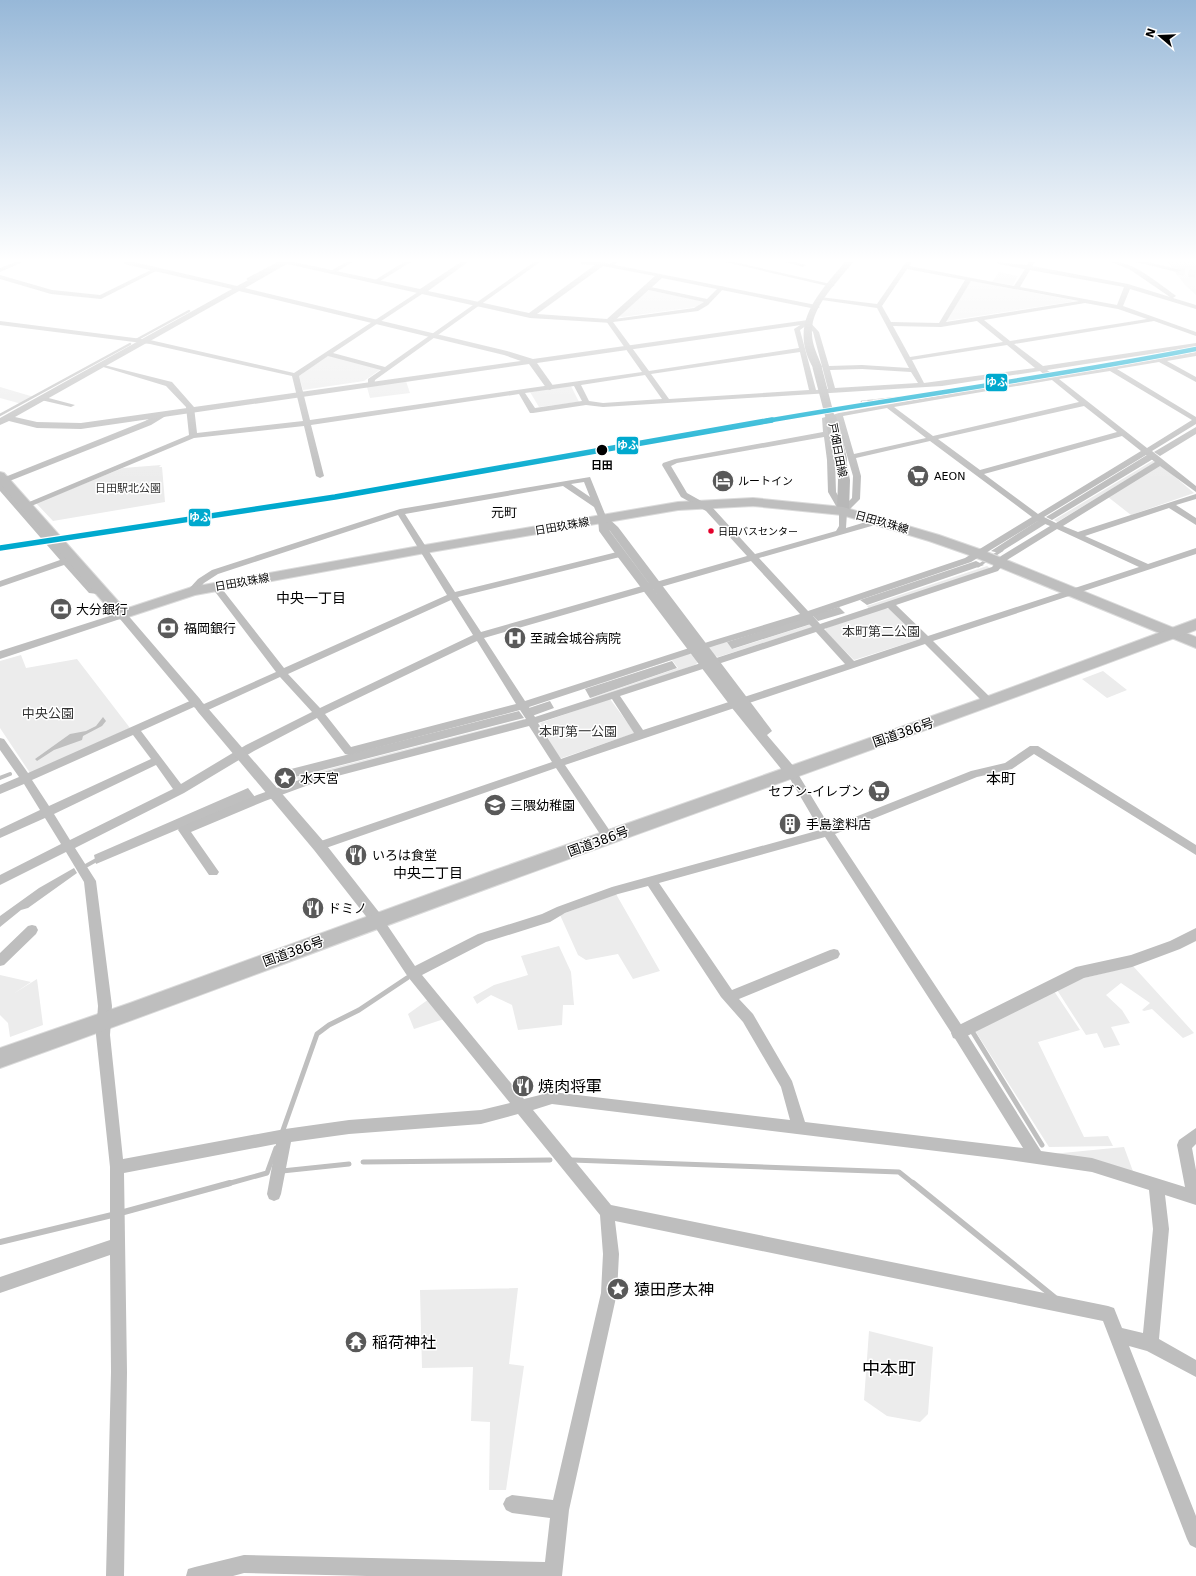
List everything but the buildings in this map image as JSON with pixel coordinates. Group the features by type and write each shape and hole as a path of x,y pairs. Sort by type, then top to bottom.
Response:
{"highway":[{"name":"国道386号","path":"0,1058 377,920 989,702 1196,624"}],"main road":[{"name":"戸畑日田線","path":"808,336 821,368 846,458 844,511"},
{"path":"1,481 26,505 122,615"},
{"name":"日田玖珠線","path":"122,615 192,591 425,549 678,506 753,502 844,511 934,538 977,553 1071,593 1196,643"}],"street":[{"path":"96,336 145,342 296,375 355,336"},
{"path":"0,422 156,336"},
{"path":"371,384 372,378 434,336"},
{"path":"437,336 507,353 531,361 550,387"},
{"path":"620,336 667,401"},
{"path":"8,418 37,424 81,426 710,336"},
{"path":"799,336 812,391"},
{"path":"895,336 922,385"},
{"path":"999,336 1196,490"},
{"path":"908,359 1056,336"},
{"path":"521,392 533,411 586,403 603,405 942,384 1196,345"},
{"path":"26,505 193,436 308,423 802,350"},
{"path":"327,354 386,369"},
{"path":"840,532 843,526 844,511 832,492 831,460 825,420 839,415 888,406 1196,354"},
{"path":"1160,360 1195,378"},
{"path":"102,365 168,384 190,407 193,436"},
{"path":"832,390 821,368 862,367 914,370"},
{"path":"216,587 282,673 319,713 349,751 524,706 699,648 807,615 968,560 977,553 1196,420 1110,368"},
{"path":"296,375 299,394 308,423 320,476"},
{"path":"578,384 586,403"},
{"path":"44,398 71,405"},
{"path":"839,415 846,458 1086,403"},
{"path":"888,406 980,473 1037,517 1148,568"},
{"path":"103,593 92,591 1,481 148,423 165,414"},
{"path":"980,473 1123,433"},
{"path":"826,434 675,461 666,464 684,495 709,509 854,666"},
{"path":"213,872 184,830 320,777 532,721 711,664 995,569 1004,558 1161,462"},
{"path":"192,591 201,581 215,572 400,512 586,479 603,519 604,531 621,554 652,587"},
{"path":"564,483 597,505"},
{"path":"1079,535 1196,496"},
{"path":"1169,504 1196,522"},
{"path":"400,512 425,549 452,596 524,706 559,764 608,837"},
{"path":"603,519 614,528 652,587 741,703 791,772 806,799 959,1033 1037,1157"},
{"path":"0,880 180,790 240,754 319,713 479,636 879,521"},
{"path":"319,846 641,735 1196,552"},
{"path":"0,790 135,730 282,673 452,596 621,554"},
{"path":"0,584 66,561"},
{"path":"890,604 989,702"},
{"path":"0,655 122,615 319,846 377,920 413,973 607,1212 611,1254 609,1293 560,1510 553,1573 244,1564 195,1576"},
{"path":"614,695 641,735"},
{"path":"135,730 180,790"},
{"path":"0,742 26,779 90,881 103,991 103,1035 117,1167 119,1372 115,1576"},
{"path":"413,973 482,938 546,918 568,907 650,880 829,832 975,774 1008,766 1034,749 1196,851"},
{"path":"0,834 157,760"},
{"path":"650,880 730,997 748,1018 787,1085 799,1127"},
{"path":"0,961 32,930"},
{"path":"959,1033 1081,972 1132,961 1175,945 1196,934"},
{"path":"730,997 834,954"},
{"path":"117,1167 285,1136 349,1127 481,1117 552,1098 799,1127 1092,1165 1195,1198 1184,1145 1196,1135"},
{"path":"274,1194 285,1136"},
{"path":"1150,1343 1161,1229 1156,1186"},
{"path":"607,1212 1108,1314 1196,1539"},
{"path":"0,1285 118,1245"},
{"path":"1116,1334 1150,1343 1196,1369"},
{"path":"512,1504 560,1510"}],"green space":[{"path":"329,355 381,369 364,381 303,390 299,376"},
{"path":"406,381 410,393 370,398 367,387"},
{"path":"571,386 579,402 539,407 530,392"},
{"path":"0,387 34,397 22,404 0,398"},
{"path":"1154,460 1156,462 1057,522 1054,520"},
{"name":"日田駅北公園","path":"161,465 159,467 162,467 165,502 53,521 36,503 123,468"},
{"path":"1161,465 1194,493 1131,515 1108,497"},
{"path":"987,566 990,568 869,609 867,606"},
{"name":"本町第二公園","path":"884,608 890,609 919,638 917,640 854,660 825,631 826,628"},
{"path":"812,624 814,627 718,657 712,655 707,649 712,645 728,642 733,649"},
{"path":"686,653 694,655 698,662 695,665 592,700 591,698 678,668 672,660 584,689"},
{"name":"中央公園","path":"21,655 26,668 77,659 130,728 30,773 0,728 0,661"},
{"path":"1103,671 1127,690 1107,698 1082,679"},
{"name":"本町第一公園","path":"610,699 635,733 559,759 540,723"},
{"path":"524,719 526,722 299,783 297,777"},
{"path":"616,894 660,971 633,979 618,954 586,960 578,955 560,915"},
{"path":"559,946 571,972 574,1005 563,1005 562,1025 518,1030 512,1005 491,995 477,1004 473,997 494,985 528,975 521,956"},
{"path":"1133,966 1194,1033 1183,1038 1152,1009 1142,1010 1150,1003 1121,983 1106,995 1122,1010 1130,1023 1111,1027 1120,1045 1104,1048 1097,1033 1086,1035 1057,990 1084,978"},
{"path":"0,975 31,982 13,994 37,979 43,1025 10,1037 8,1023 0,1015"},
{"path":"1054,991 1080,1030 1038,1042 1084,1137 1108,1136 1113,1146 1049,1147 974,1029"},
{"path":"429,999 444,1019 414,1029 408,1014"},
{"path":"1124,1147 1134,1174 1052,1154"},
{"path":"518,1288 509,1364 524,1366 506,1490 489,1490 490,1422 471,1421 473,1367 422,1368 420,1290"},
{"path":"869,1331 933,1347 928,1414 920,1422 887,1416 864,1400"}],"shaded area":[{"path":"1196,427 1196,434 1160,456 1154,452"},
{"path":"1147,455 1153,459 1052,520 1046,517"},
{"path":"1039,520 1047,523 999,553 991,551"},
{"path":"976,561 984,565 867,605 860,600"},
{"path":"839,607 845,613 818,621 812,615"},
{"path":"805,617 811,624 732,649 727,642"},
{"path":"672,661 677,668 590,698 585,689"},
{"path":"550,701 554,708 532,716 529,708"},
{"path":"519,711 524,718 295,777 291,769"},
{"path":"103,717 106,721 102,726 83,736 82,740 54,750 37,761 35,759 70,734 86,731 96,726"},
{"path":"248,788 255,797 96,864 94,855"},
{"path":"74,868 77,873 28,908 21,910 0,927 0,916 39,888"}],"waterway":[{"path":"136,340 144,336"},
{"path":"0,415 130,344"},
{"path":"978,566 1002,550"},
{"path":"0,778 10,774"},
{"path":"82,868 100,858"},
{"path":"283,1130 317,1034 329,1025 359,1010 407,978"},
{"path":"972,1031 1042,1145"},
{"path":"227,1184 267,1173 276,1148"},
{"path":"363,1162 550,1160"},
{"path":"572,1160 899,1172 914,1184"},
{"path":"282,1171 349,1164"},
{"path":"124,1212 230,1183"},
{"path":"913,1183 1054,1297"},
{"path":"0,1242 112,1215"}],"railway":[{"path":"862,402 899,398"}],"transit line":[{"name":"ゆふ","path":"0,548 335,497 899,398 1141,360 1196,349"}],"place":[{"name":"日田","path":"602,450"},
{"name":"AEON","path":"918,476"},
{"name":"ルートイン","path":"723,481"},
{"name":"日田バスセンター","path":"711,531"},
{"name":"大分銀行","path":"61,609"},
{"name":"福岡銀行","path":"168,628"},
{"name":"至誠会城谷病院","path":"515,638"},
{"name":"水天宮","path":"285,778"},
{"name":"セブン-イレブン","path":"879,791"},
{"name":"三隈幼稚園","path":"495,805"},
{"name":"手島塗料店","path":"790,824"},
{"name":"いろは食堂","path":"356,855"},
{"name":"ドミノ","path":"313,908"},
{"name":"焼肉将軍","path":"523,1086"},
{"name":"猿田彦太神","path":"618,1289"},
{"name":"稲荷神社","path":"356,1342"}],"district":[{"name":"元町","path":"504,512"},
{"name":"中央一丁目","path":"311,598"},
{"name":"本町","path":"1001,779"},
{"name":"中央二丁目","path":"428,873"},
{"name":"中本町","path":"889,1369"}]}
